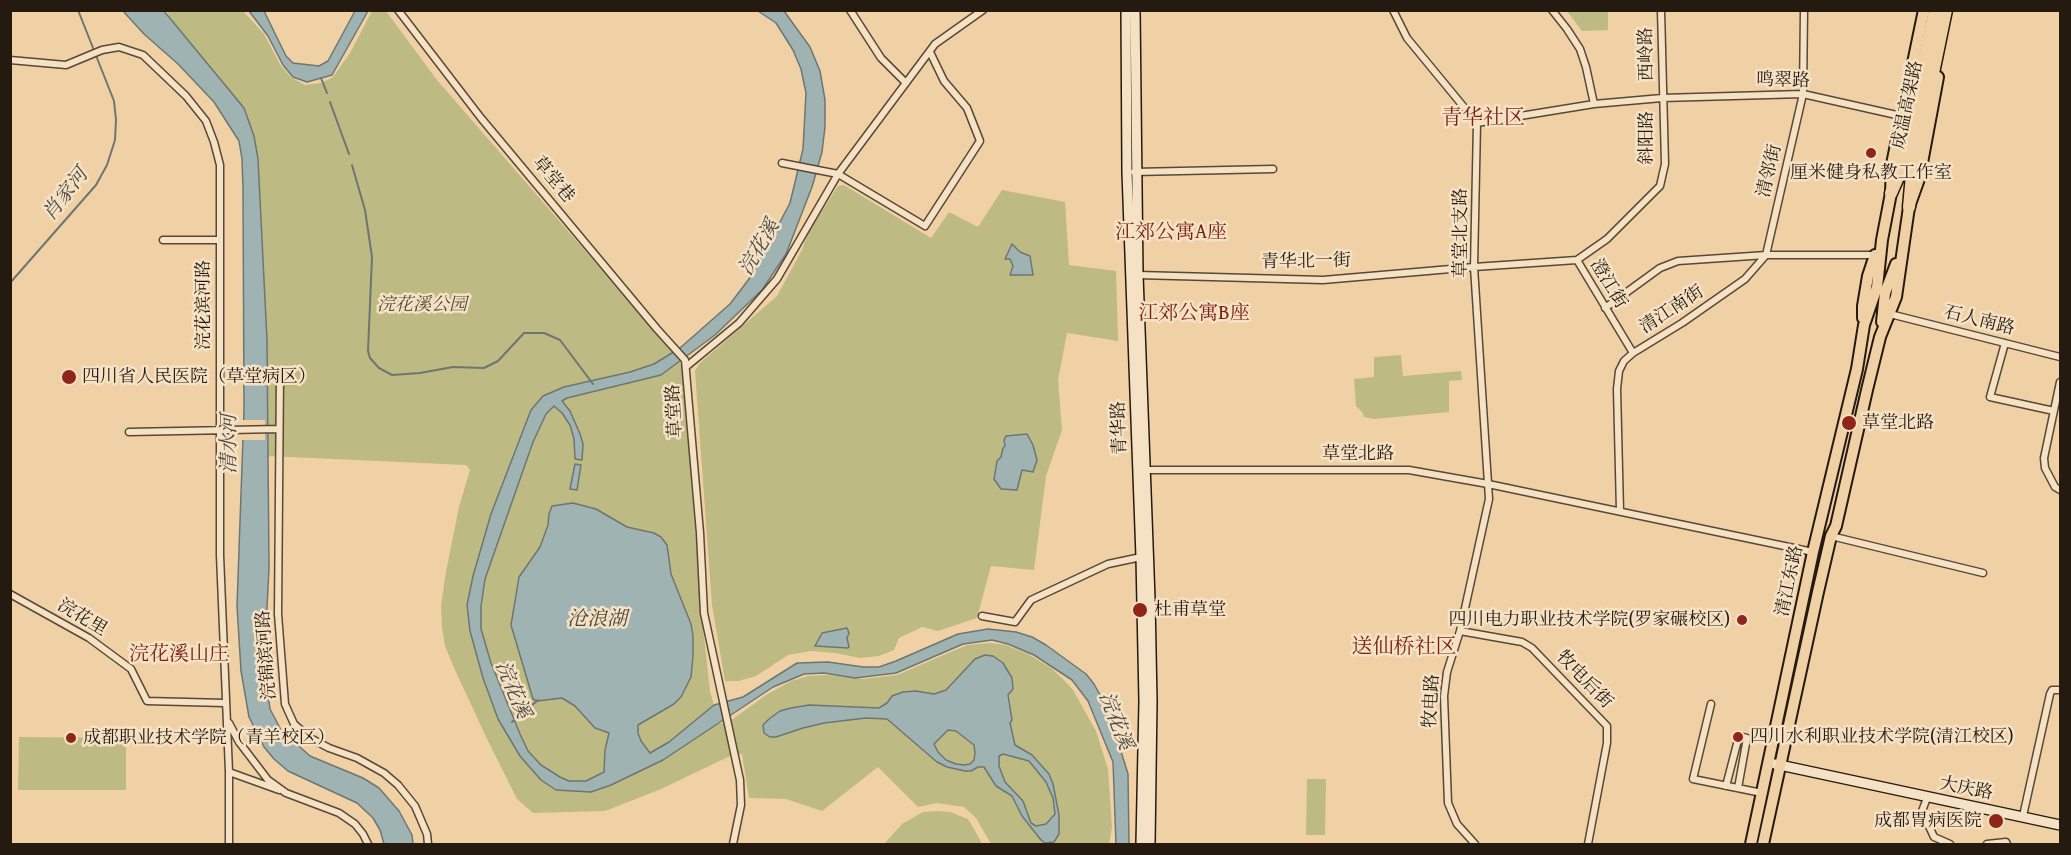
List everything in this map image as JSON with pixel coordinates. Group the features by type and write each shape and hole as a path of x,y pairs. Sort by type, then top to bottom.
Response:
{"highway":[{"name":"成温高架路","path":"1910,207 1912,175 1935,10"},
{"name":"成温高架路","path":"1891,193 1901,170 1946,10"}],"main road":[{"name":"青华路","path":"1126,10 1144,701 1141,844"},
{"name":"青华路","path":"1135,10 1131,172 1138,275 1152,690 1150,844"},
{"name":"清江东路","path":"1751,844 1813,552 1857,369 1864,325 1877,287 1882,240 1891,193 1892,164 1924,10"},
{"name":"清江东路","path":"1880,337 1896,297 1910,207 1919,180 1951,10"},
{"name":"清江东路","path":"1864,325 1863,306 1868,276 1882,240"},
{"name":"清江东路","path":"1763,844 1831,536 1836,526 1880,337 1885,293 1903,244"},
{"name":"大庆路","path":"1768,763 2061,825"}],"street":[{"name":"草堂巷","path":"398,10 481,118 657,329 676,348 686,363"},
{"path":"850,10 881,58 906,83"},
{"name":"草堂路","path":"733,844 741,805 740,780 704,613 686,363 739,322 765,295 789,262 838,174 935,44 983,10"},
{"path":"1394,10 1407,38 1477,123"},
{"path":"1552,10 1580,49 1594,104"},
{"name":"西岭路","path":"1661,10 1662,98"},
{"name":"清邻街","path":"1766,255 1803,93 1804,10"},
{"name":"浣花滨河路","path":"10,60 66,65 102,50 119,47 143,55 186,96 206,121 214,142 220,165 220,555 230,844"},
{"path":"782,163 838,174 925,226 980,141 967,108 944,81 930,52"},
{"name":"鸣翠路","path":"1662,98 1803,93 1901,116"},
{"name":"斜阳路","path":"1477,123 1594,104 1662,98 1665,164 1660,186 1607,239 1577,260"},
{"name":"草堂北支路","path":"1477,123 1474,267 1488,484"},
{"path":"1131,172 1273,170"},
{"path":"164,240 219,240"},
{"path":"1605,308 1660,268 1678,261 1766,255 1875,255"},
{"name":"清江南街","path":"1620,511 1617,389 1619,371 1624,361 1745,279 1766,255"},
{"path":"1474,267 1577,260"},
{"name":"澄江街","path":"1577,260 1633,353"},
{"name":"青华北一街","path":"1138,275 1323,280 1474,267"},
{"name":"石人南路","path":"1890,314 2061,357"},
{"path":"2005,343 1990,398 2054,411"},
{"name":"浣锦滨河路","path":"280,373 278,614 285,704 294,724 310,738 357,758 384,773 398,785 415,806 428,834 428,844"},
{"path":"2061,382 2044,458 2045,468 2055,487 2061,490"},
{"path":"129,432 279,429"},
{"name":"草堂北路","path":"1145,470 1392,469 1488,484 1813,552"},
{"name":"牧电路","path":"1475,844 1457,824 1448,803 1445,685 1460,631 1489,499 1488,484"},
{"path":"1831,536 1983,573"},
{"path":"982,616 1015,622 1031,600 1108,564 1141,557"},
{"name":"浣花里","path":"10,594 89,638 131,669 147,701 225,703"},
{"name":"牧电后街","path":"1460,631 1522,642 1532,648 1607,726 1607,743 1588,844"},
{"path":"2023,816 2050,694 2052,690 2061,690"},
{"path":"1711,704 1693,779 1761,793"},
{"name":"浣花滨河路","path":"227,719 238,742 252,761 268,780 286,793"},
{"path":"1726,786 1739,736 1747,738 1738,788"},
{"name":"浣花滨河路","path":"229,772 339,813 355,824 368,844"},
{"path":"1927,798 1922,811 1934,837 1950,844"},
{"path":"1987,844 2006,842 2007,844"}],"green space":[{"name":"浣花溪公园","path":"167,11 243,11 264,34 281,66 292,78 305,85 321,83 333,77 350,53 372,11 386,11 437,80 673,352 683,368 702,619 710,691 719,724 733,719 766,695 791,681 808,676 828,675 863,679 897,675 967,645 991,643 1006,645 1028,654 1051,668 1066,682 1096,731 1108,769 1112,827 1109,844 991,844 976,818 964,807 937,803 918,807 878,767 822,811 786,799 749,798 742,754 728,757 661,789 605,811 533,813 517,799 455,670 445,646 442,627 441,605 446,572 459,507 470,470 466,465 267,456 267,340 258,159 254,136 244,108 172,21"},
{"path":"1567,11 1608,11 1608,30 1582,31"},
{"path":"844,185 931,238 949,212 978,227 1002,190 1065,202 1069,265 1116,271 1118,341 1067,333 1058,380 1062,430 1046,476 1034,570 991,566 977,618 938,631 922,627 899,638 894,650 879,656 860,658 811,651 788,655 756,676 739,681 725,681 712,605 695,371 700,363 777,296 802,250 808,233 838,186"},
{"path":"1401,355 1403,376 1461,371 1462,380 1449,381 1449,412 1374,419 1364,417 1356,406 1354,379 1374,377 1374,357"},
{"path":"19,737 126,738 126,790 18,790"},
{"path":"1307,779 1326,779 1325,835 1306,835"},
{"path":"923,812 950,812 968,819 982,844 884,844 902,824"}],"water":[{"path":"123,11 164,11 244,108 254,136 258,159 267,340 269,568 264,666 270,709 281,730 310,756 363,778 379,788 399,811 412,835 413,844 384,844 373,818 357,803 288,771 264,747 249,717 241,671 237,606 244,410 243,188 239,141 214,102"},
{"path":"249,11 264,11 286,56 293,63 319,66 328,61 355,11 368,11 332,75 307,82 293,77 283,65 268,36"},
{"name":"沧浪湖","path":"758,11 784,11 810,47 820,71 825,100 825,127 822,152 812,187 786,254 762,290 715,335 661,375 562,401 570,411 580,434 583,444 582,460 575,459 574,439 570,425 562,413 554,406 546,414 533,442 485,579 481,606 481,629 491,663 520,734 528,751 541,765 560,777 569,781 586,781 604,772 605,750 609,733 595,728 575,706 562,698 537,701 533,699 511,625 519,577 540,547 552,506 573,503 596,509 627,527 654,533 661,537 667,545 671,574 691,624 693,656 691,677 681,697 674,704 638,725 641,741 650,753 669,742 714,705 743,697 797,663 828,662 879,667 958,634 988,629 1016,632 1046,645 1086,674 1108,709 1128,774 1129,844 1116,844 1113,762 1088,701 1072,680 1034,655 992,640 963,644 896,673 855,678 824,673 804,674 773,687 663,760 591,792 556,790 541,780 520,756 498,719 483,678 470,631 467,605 491,514 531,410 543,396 564,387 630,372 654,364 680,348 730,304 752,275 790,203 803,149 806,93 801,69 793,50 776,23"},
{"path":"1012,244 1020,252 1030,256 1033,275 1010,275 1013,266 1010,259 1005,259"},
{"path":"1027,434 1037,460 1033,472 1022,470 1017,490 1001,489 994,479 997,461 1005,446 1004,440 1006,436"},
{"path":"575,464 581,465 577,490 570,489"},
{"path":"847,628 848,648 815,646 822,633"},
{"path":"985,655 993,656 1003,663 1012,678 1013,689 1008,695 1012,720 1010,723 1015,745 1032,755 1049,774 1059,815 1059,834 1054,842 1045,843 1041,840 1022,816 1012,796 996,786 984,767 965,771 947,767 937,762 887,719 866,718 824,723 776,737 770,737 764,733 763,725 769,719 780,711 791,708 809,705 879,708 892,696 903,692 916,691 934,694 946,690 975,659","holes":["948,730 956,731 974,745 974,760 970,764 956,764 946,760 938,752 934,744","1003,754 1029,761 1046,782 1053,798 1055,814 1046,824 1036,826 1031,823 1023,801 1005,782 999,766 999,756"]}],"pier":[{"path":"241,420 265,420 265,440 240,440"}],"waterway":[{"name":"肖家河","path":"10,283 96,185 107,165 115,140 114,101 78,10"},
{"path":"321,78 327,93"},
{"path":"330,102 349,154"},
{"path":"352,165 365,210 372,257 368,351 370,358 379,368 392,375 453,367 484,368 498,361 524,333 544,333 560,340 593,384"},
{"name":"浣花溪","path":"512,722 538,700"}],"place":[{"name":"厘米健身私教工作室","path":"1871,153"},
{"name":"四川省人民医院（草堂病区）","path":"69,377"},
{"name":"草堂北路","path":"1849,423"},
{"name":"杜甫草堂","path":"1140,610"},
{"name":"四川电力职业技术学院(罗家碾校区)","path":"1742,620"},
{"name":"四川水利职业技术学院(清江校区)","path":"1738,737"},
{"name":"成都职业技术学院（青羊校区）","path":"71,738"},
{"name":"成都胃病医院","path":"1996,821"}],"district":[{"name":"青华社区","path":"1483,119"},
{"name":"江郊公寓A座","path":"1171,233"},
{"name":"江郊公寓B座","path":"1194,314"},
{"name":"送仙桥社区","path":"1404,648"},
{"name":"浣花溪山庄","path":"179,655"}],"water label":[{"name":"清水河","path":"230,444"}]}
